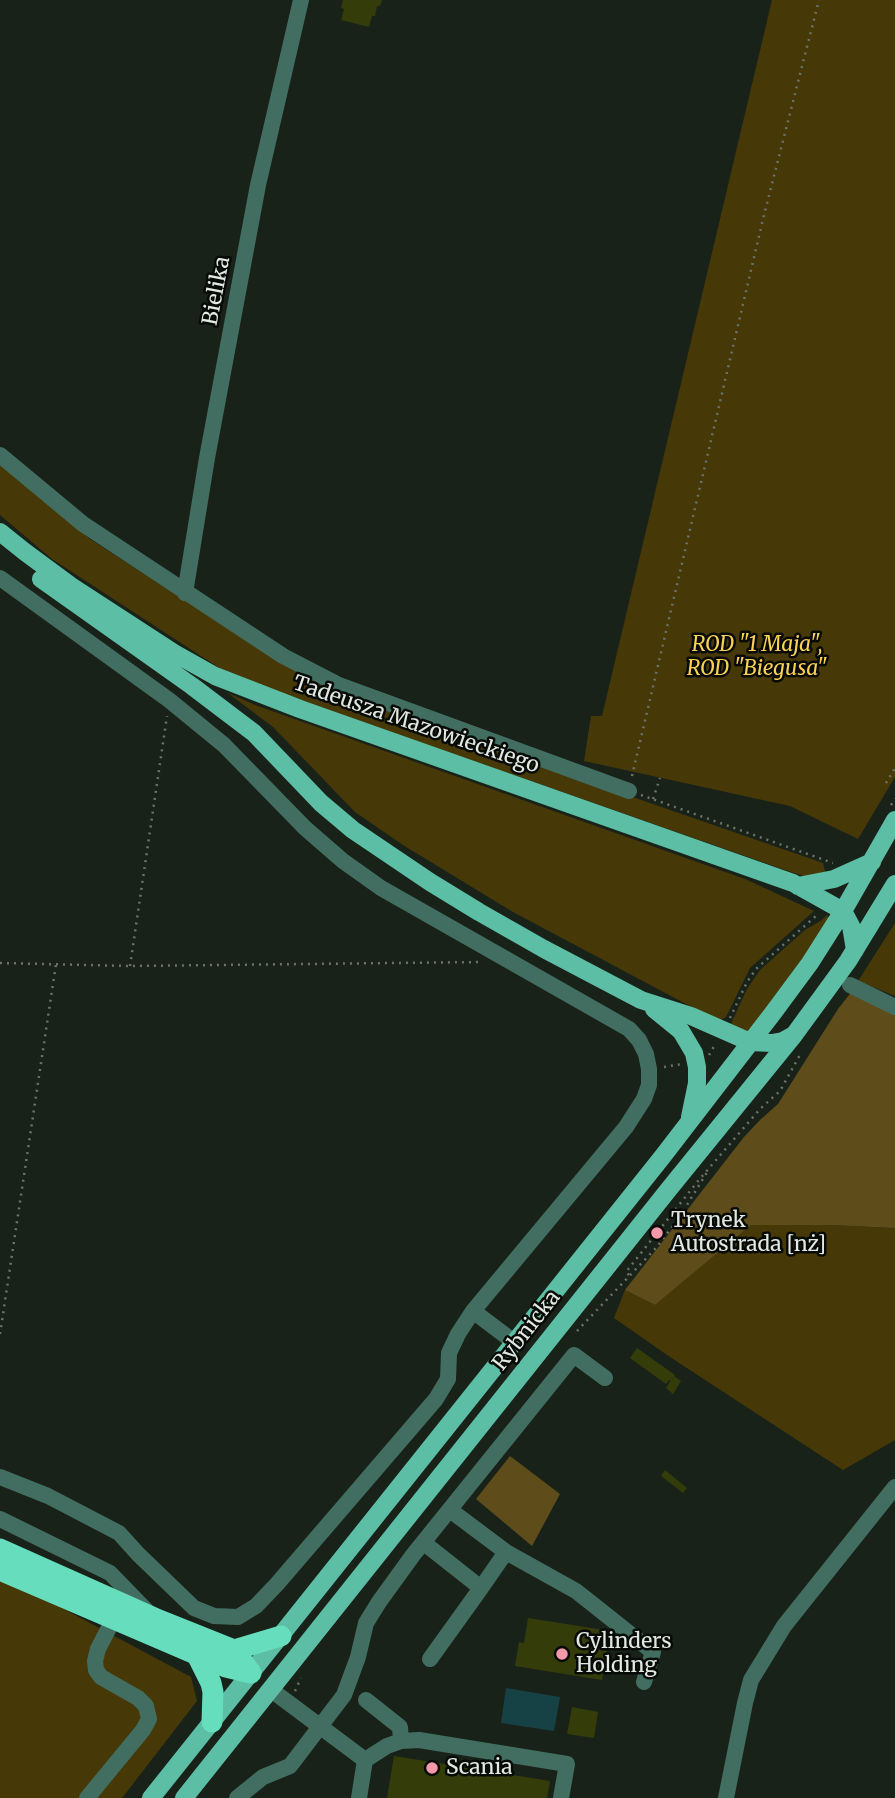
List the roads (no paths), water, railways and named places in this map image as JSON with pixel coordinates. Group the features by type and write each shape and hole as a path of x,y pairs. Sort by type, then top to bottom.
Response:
{"highway":[{"path":"0,1549 159,1620 234,1650 251,1673"},
{"path":"0,1570 226,1667 251,1673"},
{"path":"234,1650 281,1636"},
{"path":"197,1655 212,1685 212,1722"}],"main road":[{"name":"Tadeusza Mazowieckiego","path":"0,532 71,586 173,653 215,676 300,709 774,876 843,911"},
{"path":"0,547 254,733 328,810 376,847 533,943 641,1000 662,1014 681,1031 694,1053 697,1083 688,1124"},
{"name":"Rybnicka","path":"151,1798 688,1124 810,963 895,820"},
{"path":"798,886 834,879 872,862"},
{"name":"Rybnicka","path":"184,1798 794,1035 855,950 895,884"},
{"path":"843,911 851,926 855,950"},
{"path":"641,1000 691,1016 750,1042 772,1044 794,1035"},
{"path":"251,1673 270,1689"}],"street":[{"name":"Bielika","path":"185,593 207,458 258,185 301,0"},
{"path":"0,455 83,524 283,656 339,685 629,791"},
{"path":"0,578 169,700 224,745 305,828 343,861 382,888 629,1029 639,1040 649,1069 649,1085 644,1099 626,1127 458,1334 449,1353 448,1379 436,1399 256,1606 238,1617 214,1616 194,1608 119,1533 48,1496 0,1477"},
{"path":"850,985 895,1007"},
{"path":"474,1311 514,1342"},
{"path":"237,1798 263,1777 290,1766 320,1727 344,1695 358,1657 366,1623 379,1602 574,1355 605,1378"},
{"path":"726,1798 751,1680 784,1626 895,1487"},
{"path":"450,1510 506,1552 576,1591 653,1652 644,1682"},
{"path":"0,1519 110,1573 159,1620"},
{"path":"424,1543 481,1588"},
{"path":"430,1659 506,1552"},
{"path":"87,1798 149,1719 146,1706 138,1698 101,1677 96,1670 98,1649 114,1618"},
{"path":"270,1689 365,1760"},
{"path":"366,1700 400,1727 401,1741"},
{"path":"359,1798 365,1760 387,1746 401,1741 419,1740 567,1764 561,1798"}],"water":[{"path":"506,1688 560,1697 554,1731 501,1723"}],"place":[{"name":"Trynek Autostrada [nż]","path":"657,1233"},
{"name":"Cylinders Holding","path":"562,1654"},
{"name":"Scania","path":"432,1768"}],"park label":[{"name":"ROD \"1 Maja\", ROD \"Biegusa\"","path":"757,657"}]}
